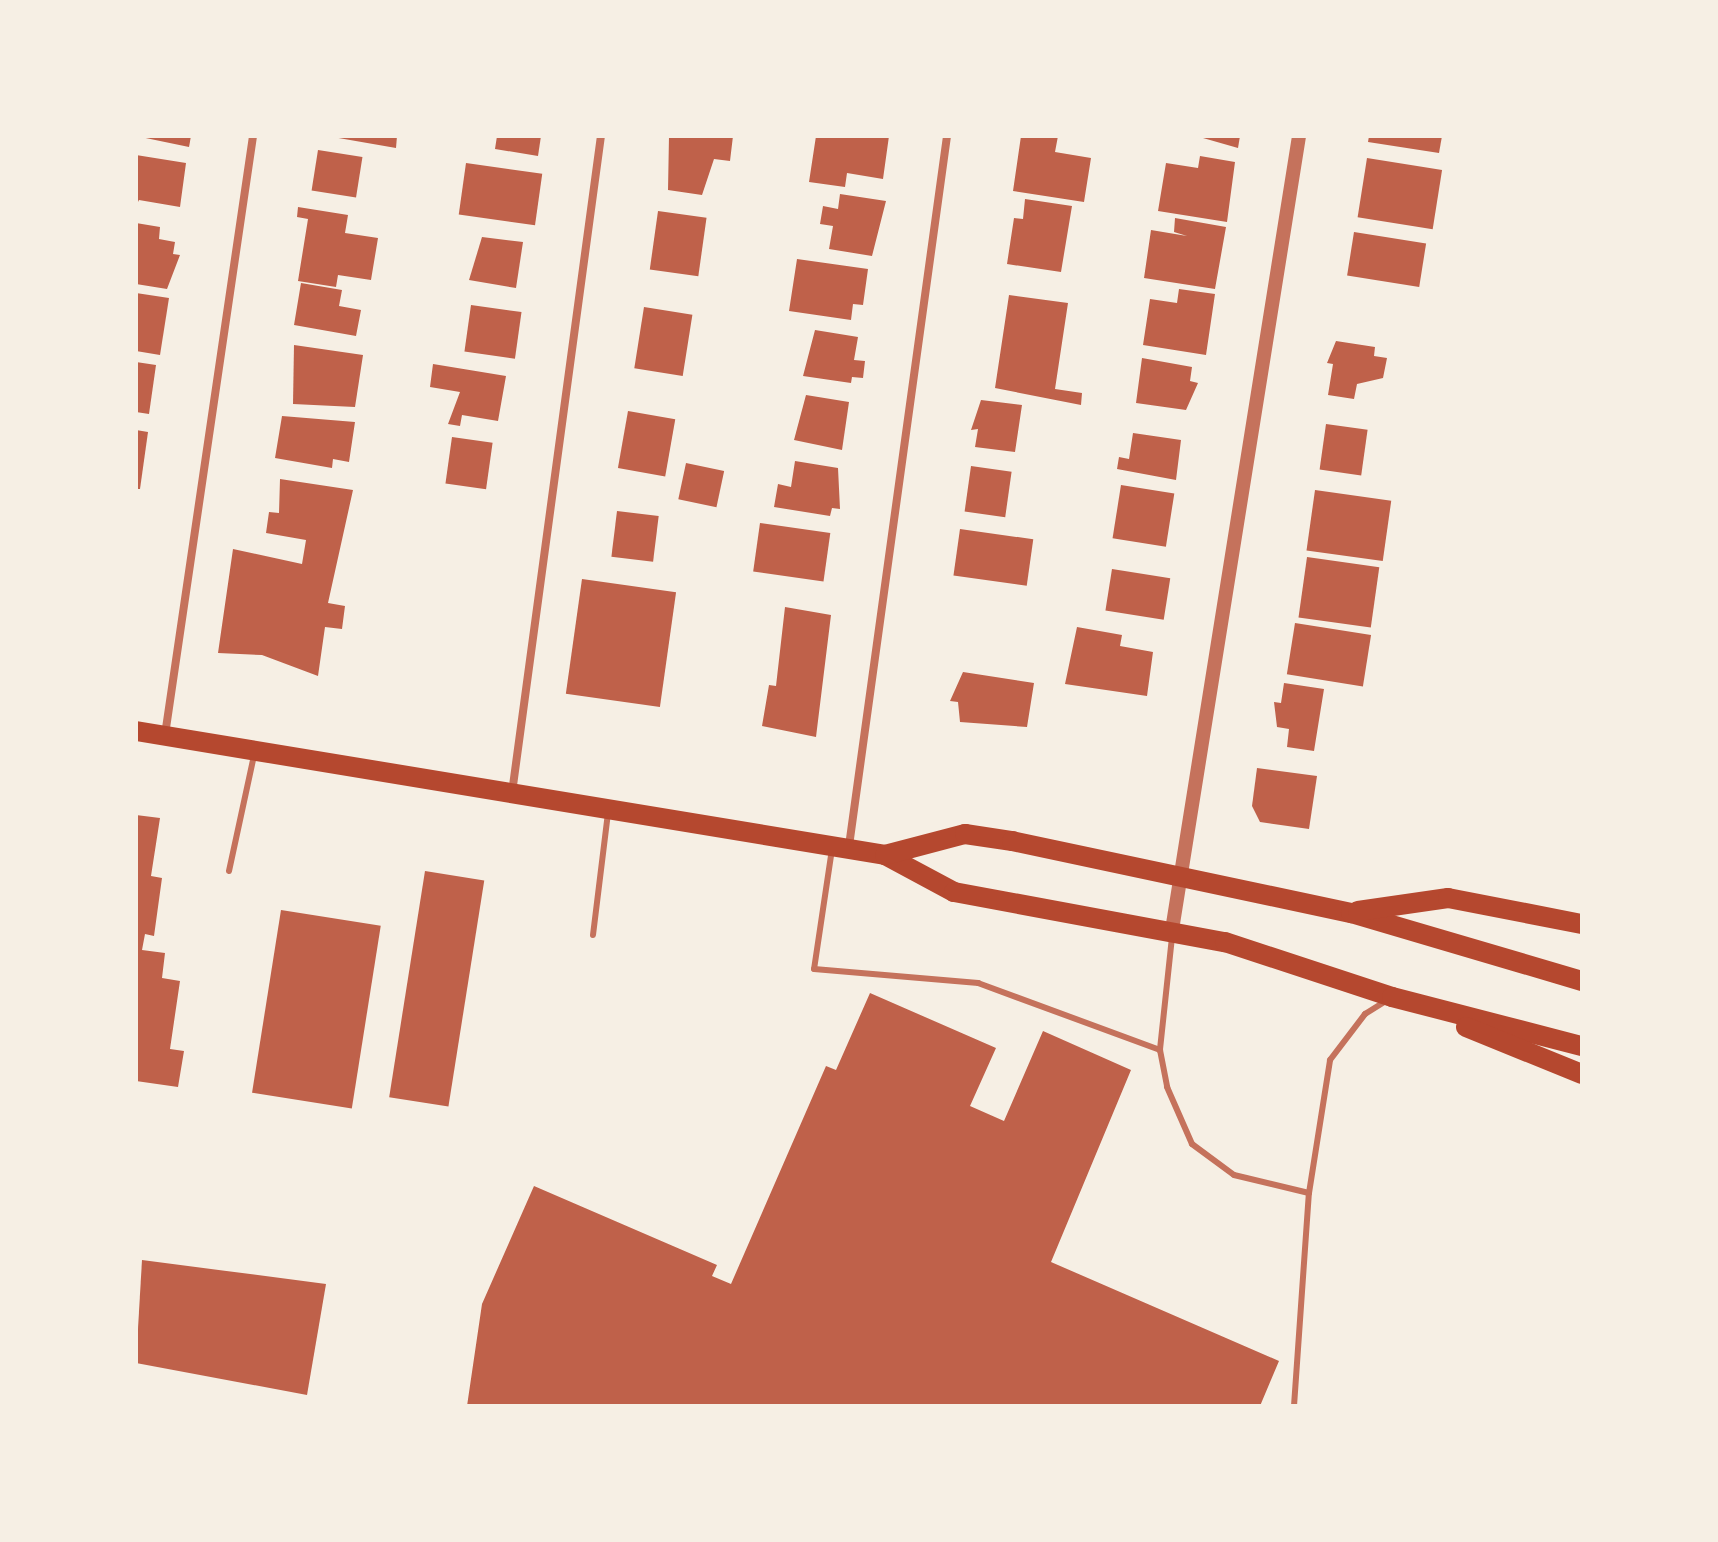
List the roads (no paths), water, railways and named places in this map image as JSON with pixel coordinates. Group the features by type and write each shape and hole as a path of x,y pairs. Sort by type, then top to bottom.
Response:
{"main road":[{"path":"136,731 511,797 840,850 885,855 965,834 1351,913 1582,981"},
{"path":"885,855 954,892 1172,930 1392,997 1582,1046"},
{"path":"1351,913 1448,898 1582,924"},
{"path":"1392,997 1582,1074"}],"street":[{"path":"164,736 253,136"},
{"path":"511,797 601,136"},
{"path":"840,850 947,136"},
{"path":"1172,930 1299,136"}],"lane":[{"path":"229,871 254,752"},
{"path":"593,935 608,813"},
{"path":"840,850 814,969 978,983 1160,1050"},
{"path":"1172,930 1160,1050 1180,1121 1204,1158 1234,1175 1309,1193"},
{"path":"1294,1406 1309,1193 1330,1060 1365,1014 1392,997"}]}
